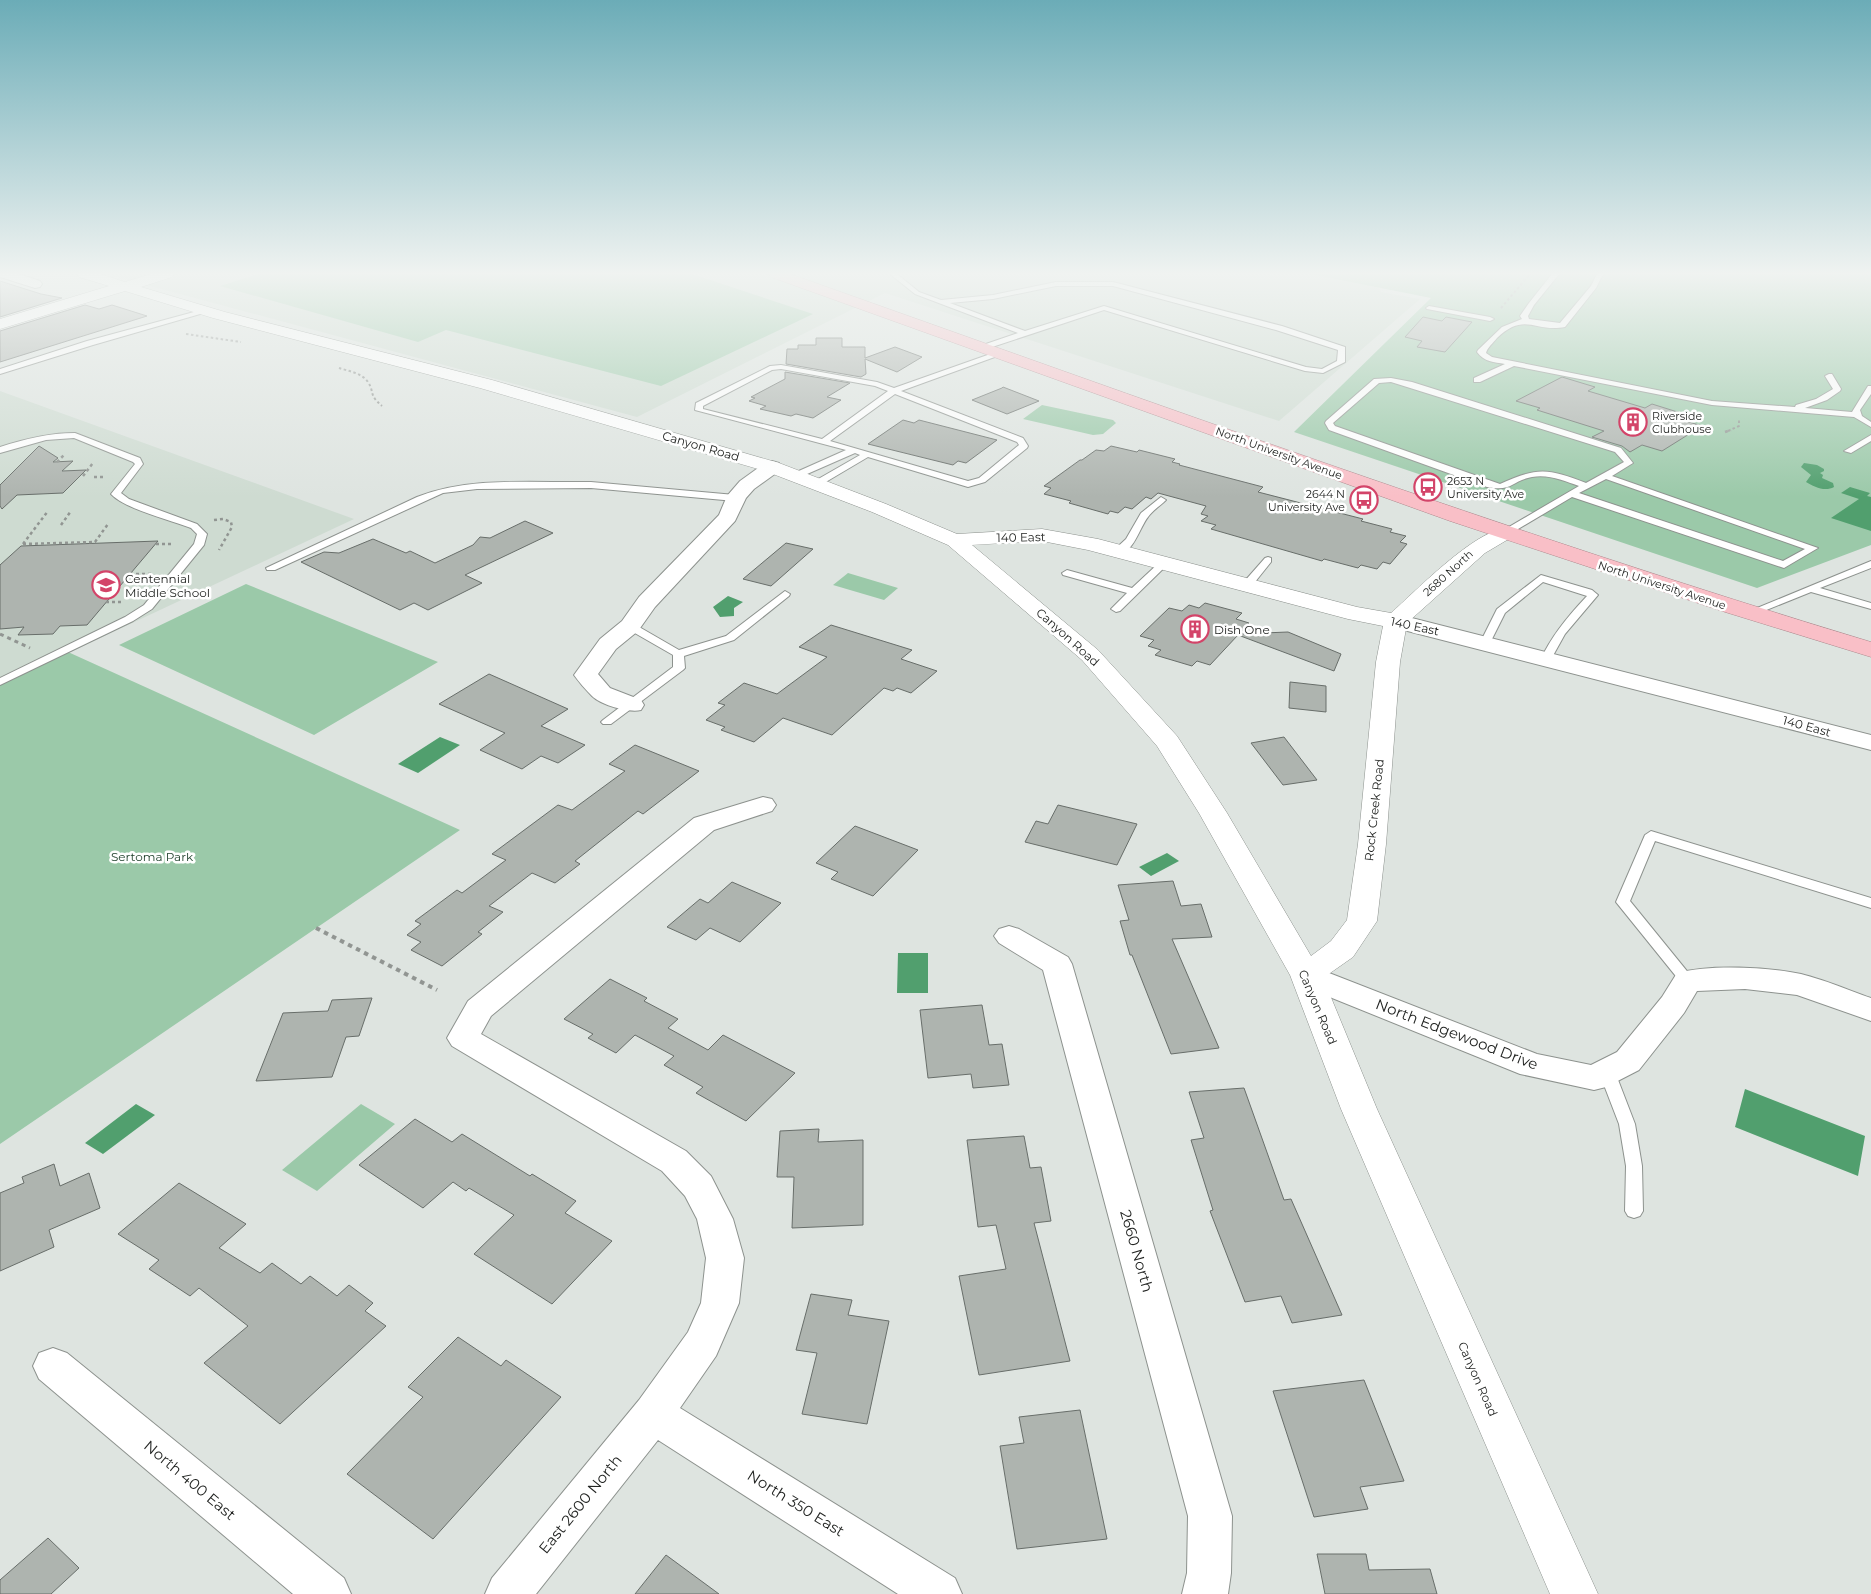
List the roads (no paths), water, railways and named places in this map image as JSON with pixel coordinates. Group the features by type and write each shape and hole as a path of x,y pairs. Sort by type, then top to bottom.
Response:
{"highway":[{"name":"North University Avenue","path":"983,348 1505,533 1750,613 1871,650"}],"main road":[{"name":"Canyon Road","path":"349,348 486,384 795,476 880,508 954,541 1090,655 1168,742 1213,813 1306,975 1360,1109 1574,1594"},
{"name":"2680 North","path":"1396,621 1476,548 1505,533"},
{"name":"140 East","path":"954,541 975,538 1042,536 1118,551 1356,614 1396,621"},
{"name":"Rock Creek Road","path":"1306,975 1342,948 1362,920 1372,844 1388,662 1396,621"}],"street":[{"path":"632,705 602,693 586,675 608,644 630,626 647,602 728,517 735,498 747,486 795,476"},
{"name":"140 East","path":"1396,621 1871,743"},
{"name":"East 2600 North","path":"508,1594 653,1414 702,1344 720,1303 725,1258 715,1219 698,1186 674,1161 464,1038 478,1009 704,824 763,805"},
{"name":"2660 North","path":"1009,936 1056,964 1210,1516 1209,1573 1205,1594"},
{"name":"North Edgewood Drive","path":"1306,975 1532,1065 1594,1078 1628,1061 1673,1005 1688,981"},
{"path":"1688,981 1745,978 1800,985 1871,1010"},
{"name":"North 400 East","path":"53,1366 328,1594"},
{"name":"North 350 East","path":"653,1414 939,1594"}],"lane":[{"path":"0,372 73,348"},
{"path":"1240,348 1305,369 1323,371 1341,362 1342,349 1340,348"},
{"path":"1484,348 1481,352 1490,360 1712,403 1857,415"},
{"path":"824,442 893,391 999,354"},
{"path":"1477,380 1512,364"},
{"path":"781,367 866,381 1020,440 1024,446 982,480 968,484 824,442 699,410 699,405 770,368 781,367"},
{"path":"1787,409 1807,406 1834,392 1837,389 1829,376"},
{"path":"1505,533 1529,516 1573,494 1588,486 1629,463 1618,450 1391,380 1377,381 1329,422 1332,428 1487,484 1501,487 1527,475 1539,473 1557,475 1588,486"},
{"path":"1871,388 1856,410 1859,418 1871,425"},
{"path":"0,450 51,437 76,436 137,460 139,464 116,494 126,501 194,526 202,534 199,545 148,607 129,619 0,682"},
{"path":"1848,451 1871,438"},
{"path":"795,476 854,450"},
{"path":"795,476 868,454"},
{"path":"1573,494 1784,564 1813,548 1605,476"},
{"path":"271,568 441,491 477,486 591,485 735,498"},
{"path":"1118,551 1130,541 1144,515 1161,500"},
{"path":"1247,585 1268,560"},
{"path":"1116,609 1164,563"},
{"path":"1750,613 1871,564"},
{"path":"1067,573 1134,592"},
{"path":"1485,643 1501,611 1541,578 1593,595 1557,639 1546,659"},
{"path":"1811,589 1871,606"},
{"path":"630,626 678,654 730,638 785,594"},
{"path":"607,722 679,668 678,654"},
{"path":"1688,981 1623,902 1651,835 1871,903"},
{"path":"1607,1072 1627,1124 1634,1166 1634,1211"}],"place":[{"name":"Riverside Clubhouse","path":"1633,422"},
{"name":"2653 N University Ave","path":"1428,487"},
{"name":"2644 N University Ave","path":"1364,500"},
{"name":"Centennial Middle School","path":"106,585"},
{"name":"Dish One","path":"1195,629"}],"park label":[{"name":"Sertoma Park","path":"152,856"}]}
